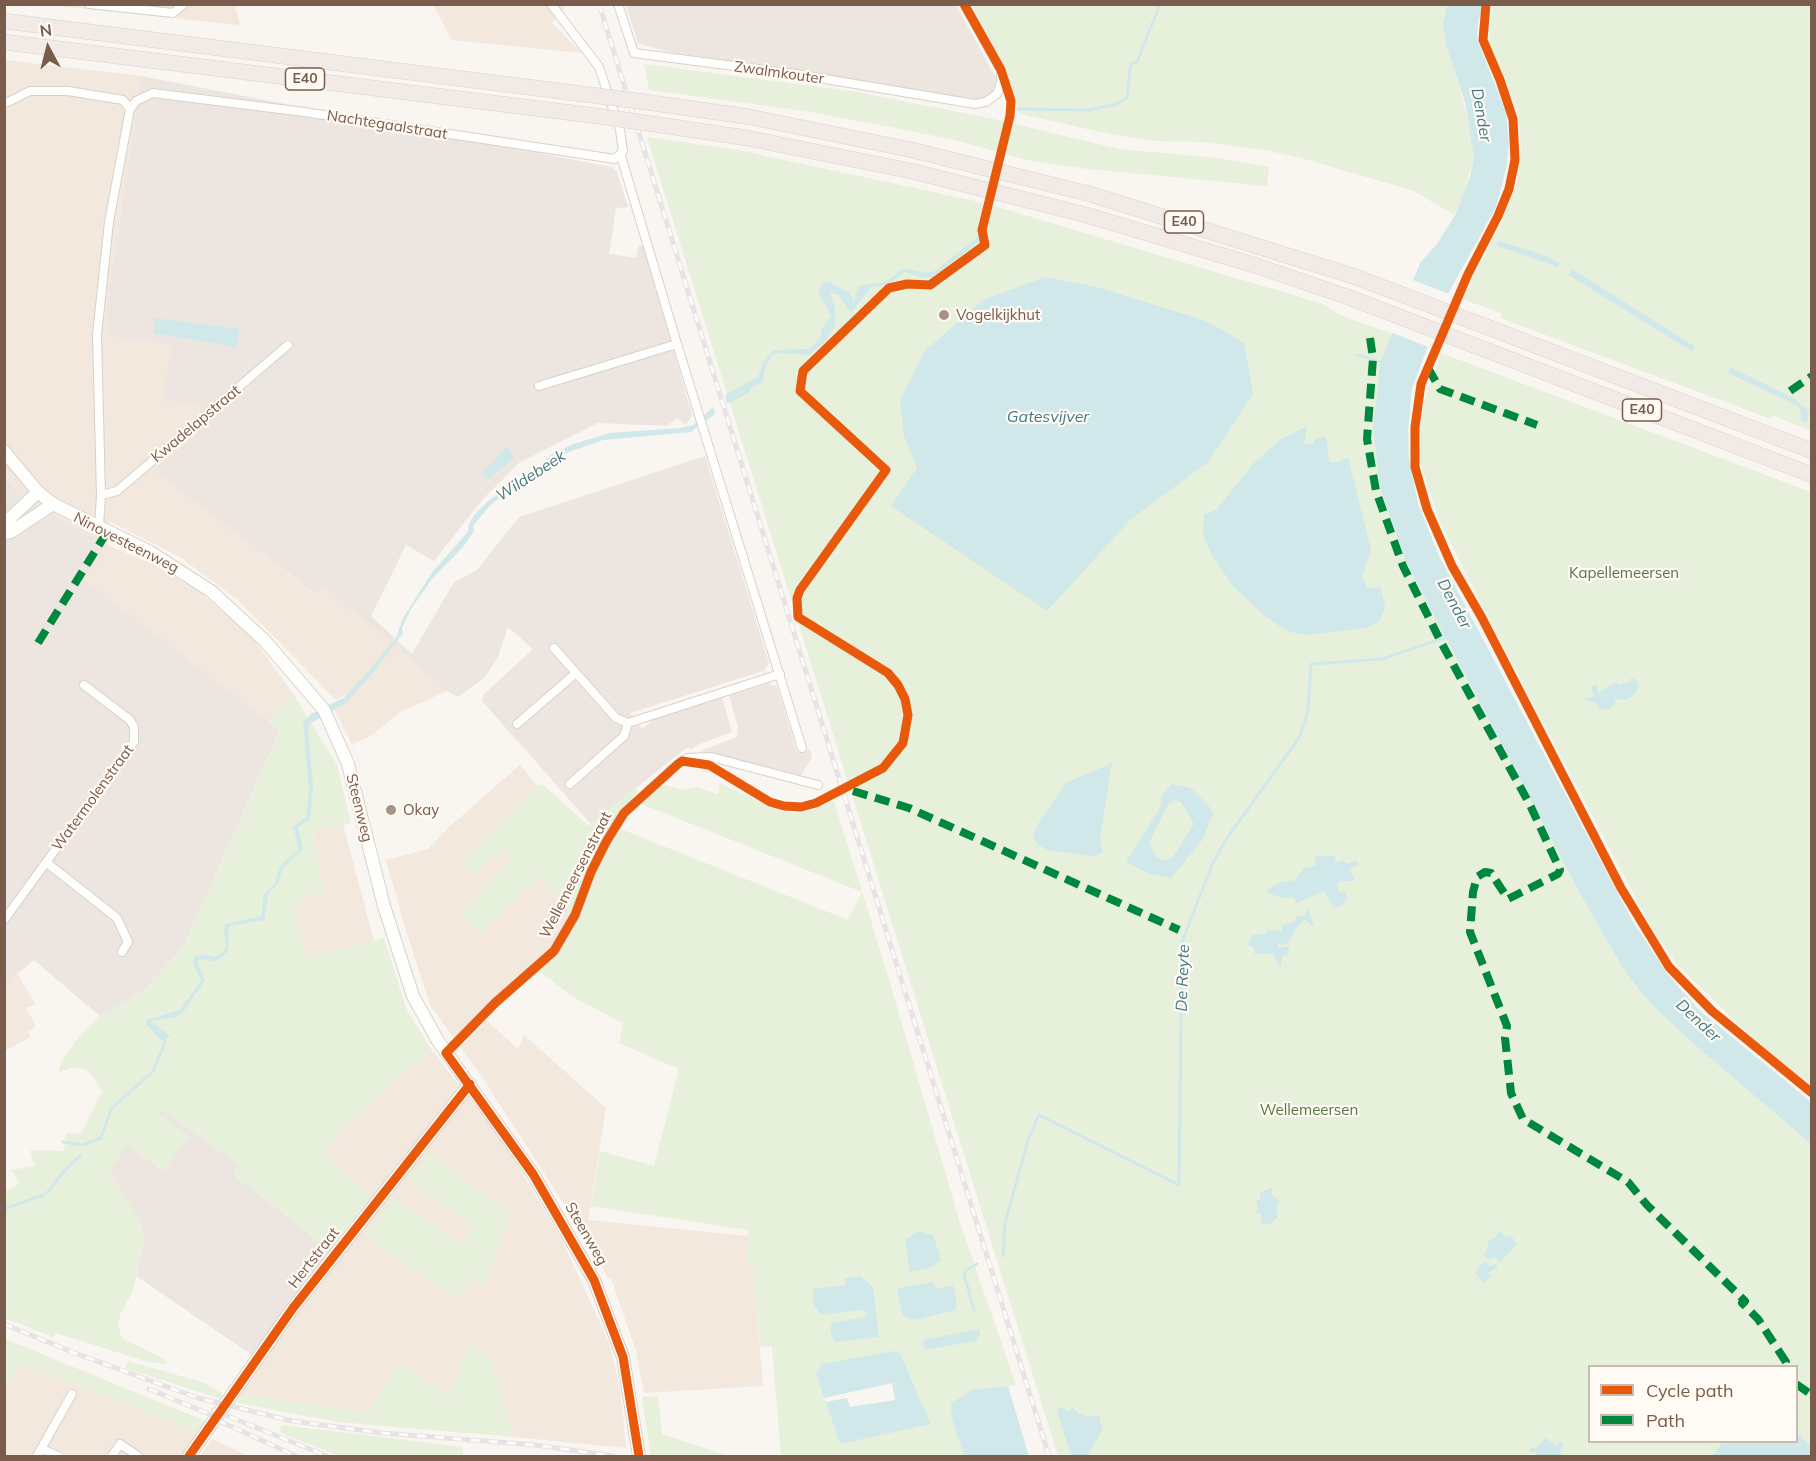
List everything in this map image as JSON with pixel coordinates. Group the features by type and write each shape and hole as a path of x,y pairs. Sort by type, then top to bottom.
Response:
{"highway":[{"name":"E40","path":"4,21 653,103 761,120 985,167 1101,197 1356,277 1812,451"},
{"name":"E40","path":"4,42 660,125 747,138 980,187 1242,262 1348,297 1812,475"}],"main road":[{"name":"Ninovesteenweg","path":"4,451 38,492 53,504 150,552 211,591 265,640 313,694 324,710"},
{"path":"4,524 38,492"},
{"path":"4,533 11,532 53,504"},
{"name":"Steenweg","path":"324,710 348,764 374,868 410,985 424,1018 446,1053 533,1174 604,1300 628,1376 639,1456"},
{"name":"Hertstraat","path":"189,1456 293,1308 470,1084"}],"street":[{"path":"89,4 173,13 184,4"},
{"path":"551,4 599,67 620,130 623,151 621,156 677,344 802,748"},
{"name":"Zwalmkouter","path":"618,4 634,53 795,74 975,104 986,102 997,94 1001,83 1001,70 964,4"},
{"path":"8,102 30,91 68,91 123,100 130,109 109,222 97,335 101,495 99,528"},
{"name":"Nachtegaalstraat","path":"130,109 136,101 153,93 304,112 607,159 621,156"},
{"path":"539,386 677,344"},
{"name":"Kwadelapstraat","path":"101,495 117,491 288,345"},
{"path":"554,648 616,718 628,723 780,674"},
{"path":"517,724 576,673"},
{"name":"Watermolenstraat","path":"4,920 130,750 136,735 130,720 84,685"},
{"path":"570,784 624,736 628,723"},
{"name":"Wellemeersenstraat","path":"446,1053 495,1003 554,951 575,915 601,852 624,813 678,764 688,758 711,757 818,785"},
{"name":"Watermolenstraat","path":"47,863 117,918 128,942 122,952"},
{"path":"58,1456 39,1453 72,1394"},
{"path":"112,1456 120,1444 138,1456"}],"shaded area":[{"path":"49,5 235,5 240,25"},
{"path":"433,5 567,5 552,23 582,53 452,40"},
{"path":"626,5 956,5 997,80 993,91 977,100 664,51 638,43"},
{"path":"5,60 141,76 107,306 107,336 171,345 201,403 196,435 155,470 313,593 323,584 447,691 400,712 371,736 353,744 354,749 334,709 344,704 345,694 336,700 239,601 180,557 109,521 107,545 155,565 202,594 252,637 294,695 269,722 84,580 106,545 22,497 5,475"},
{"path":"141,76 611,167 617,172 628,207 616,208 609,254 636,258 638,247 643,245 692,415 686,425 677,418 667,426 598,423 519,463 483,499 434,561 406,545 371,616 412,654 454,582 477,570 519,517 705,456 769,663 764,671 768,683 777,687 797,752 810,749 812,758 801,775 700,751 737,737 738,727 729,696 767,684 763,671 630,713 642,729 655,718 722,697 732,732 697,745 693,749 686,748 591,824 482,701 483,695 533,649 508,627 498,657 485,677 458,697 447,691 323,585 314,593 154,470 196,435 201,404 163,400 171,345 107,336 107,306"},
{"path":"4,475 22,497 107,545 84,580 280,730 183,948 140,994 100,1016 34,960 5,984"},
{"path":"354,749 355,750 384,852"},
{"path":"520,765 538,787 502,825 503,848 513,859 481,934 540,874 571,916 555,945 455,1038 464,1044 486,1020 518,1049 524,1035 606,1108 588,1220 748,1236 746,1266 753,1267 763,1386 644,1393 636,1351 611,1278 608,1278 572,1212 568,1210 480,1074 430,1005 386,860 428,849 449,827"},
{"path":"343,824 374,941 307,958 293,901 325,892 312,830"},
{"path":"18,974 35,1004 26,1008 36,1026 28,1031 31,1037 5,1051 4,984"},
{"path":"431,1049 507,1147 562,1240 610,1345 621,1393 626,1448 514,1437 488,1354 477,1355 468,1344 457,1365 464,1370 447,1394 367,1413 241,1394 231,1388 252,1355 371,1196 322,1154 341,1130"},
{"path":"162,1109 239,1165 233,1174 330,1250 252,1355 136,1276 145,1238 141,1225 109,1170 127,1145 164,1171 159,1114"},
{"path":"20,1362 200,1432 184,1456 5,1456 4,1387"},
{"path":"212,1439 248,1456 200,1456"}],"green space":[{"path":"972,5 1447,5 1443,24 1472,136 1474,157 1465,191 1454,215 1414,191 1305,159 1270,151 1205,142 1157,141 1114,135 1020,114 1005,67"},
{"path":"1493,5 1811,5 1811,431 1772,415 1771,419 1500,318 1501,313 1462,299 1498,230 1517,183 1521,149 1517,110 1489,41"},
{"path":"644,64 857,92 998,120 1119,149 1218,158 1269,167 1267,186 1088,169 1031,161 954,140 805,111 649,90"},
{"name":"Wellemeersen","path":"647,137 738,150 984,203 1323,304 1340,315 1393,334 1380,364 1373,427 1380,488 1407,564 1579,892 1625,972 1651,1004 1696,1046 1811,1144 1811,1456 1058,1456"},
{"name":"Kapellemeersen","path":"1441,353 1811,492 1811,1085 1759,1045 1677,964 1650,925 1496,633 1440,522 1420,463 1420,427 1426,394"},
{"path":"294,695 337,765 351,823 312,831 325,892 293,901 307,958 384,938 406,1008 431,1049 341,1130 322,1154 371,1196 330,1250 233,1174 239,1165 162,1110 159,1114 190,1137 164,1171 127,1145 109,1170 141,1225 145,1238 132,1293 121,1312 118,1326 122,1338 164,1359 166,1364 148,1362 56,1333 53,1337 5,1318 4,1192 20,1183 11,1170 35,1166 30,1150 64,1151 66,1133 81,1134 102,1092 92,1075 85,1069 71,1068 59,1072 60,1064 78,1038 100,1016 140,994 183,948 280,731 269,722"},
{"path":"541,783 589,826 635,787 638,790 605,834 571,916 540,875 480,934 461,914 512,859 503,849 473,875 463,863"},
{"path":"720,783 776,810 796,813 814,810 834,801 888,976 960,1223 1016,1385 997,1387 952,1420 964,1456 781,1456 772,1347 760,1346 753,1268 746,1266 748,1230 591,1206 600,1151 654,1166 679,1069 619,1043 623,1023 571,996 539,970 568,938 602,856 618,828 848,920 862,892 639,803 661,784 682,790 696,787 718,794","holes":["901,1355 931,1424 840,1443 816,1373"]},
{"path":"428,1154 511,1212 483,1286 472,1278 459,1299 364,1236 393,1198 461,1244 474,1225 408,1179"},
{"path":"5,1339 208,1422 200,1432 20,1363 5,1387"},
{"path":"468,1344 477,1347 477,1355 488,1353 514,1437 338,1422 237,1403 241,1394 367,1413 398,1363 447,1394 464,1370 457,1365"},
{"path":"128,1361 205,1383 223,1394 221,1399 125,1368"},
{"path":"658,1396 662,1434 728,1456 651,1456 642,1397"},
{"path":"282,1425 462,1447 464,1456 339,1456 279,1432"}],"water":[{"name":"Dender","path":"1447,5 1483,5 1478,22 1477,39 1506,113 1509,143 1506,169 1496,207 1449,292 1412,388 1408,430 1409,459 1418,504 1440,558 1633,922 1668,975 1699,1010 1811,1102 1811,1144 1696,1046 1651,1004 1625,972 1579,892 1407,564 1380,488 1373,427 1380,364 1420,263 1437,244 1455,215 1470,177 1474,157 1465,102 1446,45 1443,24"},
{"path":"979,236 980,241 932,277 923,278 905,272 888,284 871,287 851,313 839,295 830,293 835,309 835,324 826,341 809,355 779,353 773,355 766,365 763,382 736,395 727,403 725,395 758,377 764,361 774,350 809,349 821,337 822,328 831,316 818,291 824,282 829,282 850,293 854,302 859,286 886,282 904,268 926,273 935,271"},
{"path":"1499,241 1544,255 1560,263 1558,267 1495,245"},
{"path":"1572,269 1694,346 1693,352 1568,275"},
{"name":"Gatesvijver","path":"1045,277 1097,287 1203,320 1224,331 1244,343 1253,394 1208,462 1130,520 1047,611 891,506 917,468 904,436 900,400 925,351 983,300"},
{"path":"155,318 239,329 237,347 153,333"},
{"path":"1730,367 1793,398 1809,411 1807,423 1801,420 1800,407 1728,373"},
{"path":"713,407 715,414 691,432 603,440 561,455 539,470 525,484 492,503 473,526 474,531 463,547 432,579 411,609 402,628 403,633 374,672 347,702 308,725 313,787 310,819 298,827 303,849 283,868 278,884 269,892 264,920 229,926 228,952 215,962 202,959 197,961 205,980 184,1011 176,1017 151,1021 170,1036 162,1041 146,1024 146,1020 180,1010 201,981 193,962 195,957 206,955 216,957 223,952 226,946 224,929 226,924 261,916 264,894 275,883 280,866 299,849 293,827 306,817 309,791 303,722 311,714 345,697 377,661 396,638 403,618 433,571 468,532 469,524 476,513 488,501 511,485 520,483 551,455 573,444 610,433 693,425"},
{"path":"1307,426 1304,444 1312,444 1317,438 1326,436 1329,462 1340,462 1348,457 1371,550 1362,577 1368,588 1380,587 1385,606 1380,621 1366,628 1309,635 1289,632 1266,617 1233,586 1211,554 1203,534 1204,514 1216,510 1255,462 1281,439"},
{"path":"507,446 515,458 488,479 482,474"},
{"path":"1631,678 1635,679 1639,685 1635,693 1627,700 1615,699 1615,704 1608,710 1601,709 1595,703 1584,699 1594,696 1591,687 1596,684 1598,693 1616,682 1620,685 1629,682"},
{"path":"1112,763 1100,838 1103,853 1092,856 1048,850 1038,845 1033,837 1038,824 1066,783"},
{"path":"1172,784 1191,788 1213,813 1203,839 1171,878 1150,874 1126,862 1161,806 1161,796","holes":["1174,800 1181,802 1194,824 1173,857 1165,861 1157,857 1149,843 1168,805"]},
{"path":"1314,856 1336,856 1335,863 1342,860 1349,864 1355,860 1358,864 1350,870 1355,881 1340,881 1337,886 1340,892 1345,891 1347,899 1341,906 1334,908 1324,891 1297,903 1293,897 1285,898 1270,894 1266,890 1278,883 1295,880 1304,868 1316,866"},
{"path":"1308,909 1314,925 1312,926 1306,920 1301,922 1285,945 1278,944 1279,948 1288,946 1289,949 1287,955 1282,956 1281,966 1277,964 1275,956 1267,953 1254,954 1255,949 1248,945 1252,935 1265,934 1268,929 1281,931 1283,925 1295,922 1297,916 1305,915"},
{"path":"1272,1188 1272,1195 1282,1203 1277,1205 1277,1218 1269,1225 1261,1223 1261,1213 1256,1213 1258,1204 1255,1200 1261,1199 1260,1193"},
{"path":"1500,1230 1506,1238 1511,1235 1517,1245 1499,1263 1497,1258 1492,1257 1491,1260 1483,1255 1488,1248 1488,1241 1495,1238"},
{"path":"918,1231 933,1235 941,1260 930,1268 910,1272 905,1240"},
{"path":"1486,1263 1490,1266 1496,1264 1498,1267 1486,1274 1492,1275 1484,1283 1475,1273 1481,1264"},
{"path":"860,1276 873,1287 879,1337 834,1342 830,1330 832,1323 864,1317 868,1314 863,1310 821,1315 813,1304 813,1289 845,1285 845,1278"},
{"path":"933,1282 936,1289 953,1285 957,1303 955,1310 914,1320 903,1316 897,1291 899,1288"},
{"path":"979,1329 980,1335 975,1341 925,1350 923,1340"},
{"path":"895,1351 901,1355 931,1424 840,1444 826,1402 847,1398 850,1407 895,1400 892,1383 824,1398 816,1373 822,1364"},
{"path":"1008,1386 1029,1456 964,1456 952,1420 951,1403 972,1390"},
{"path":"1059,1407 1069,1411 1072,1407 1079,1414 1084,1413 1084,1417 1096,1415 1101,1418 1099,1420 1103,1428 1088,1456 1071,1456 1058,1414"},
{"path":"1798,1434 1811,1446 1811,1456 1712,1456 1722,1443 1798,1443"},
{"path":"1547,1437 1550,1443 1554,1442 1555,1447 1559,1442 1563,1443 1560,1453 1565,1456 1536,1456 1535,1452 1531,1453 1529,1448 1536,1448"}],"pier":[{"path":"1410,279 1452,295 1431,348 1390,332"}],"waterway":[{"name":"Wildebeek","path":"1018,109 1088,110 1114,105 1127,98 1131,64 1137,62 1160,4"},
{"path":"1358,355 1381,362"},
{"name":"Wildebeek","path":"728,402 748,391 751,386"},
{"name":"De Reyte","path":"1003,1256 1005,1223 1028,1140 1039,1115 1179,1185 1182,942 1212,865 1225,841 1299,738 1308,712 1311,664 1382,659 1447,637"},
{"name":"Wildebeek","path":"63,1142 83,1145 101,1138 111,1109 153,1071 164,1045 165,1039 162,1036"},
{"path":"47,1193 65,1170 80,1156"},
{"path":"4,1209 43,1195"},
{"name":"De Reyte","path":"974,1310 964,1274 966,1270 977,1264"}],"railway":[{"path":"599,4 1049,1456"},
{"path":"4,1324 77,1354"},
{"path":"69,1351 198,1398 292,1421 382,1433 535,1445 613,1456"},
{"path":"149,1389 221,1419"},
{"path":"213,1410 327,1456"},
{"path":"217,1420 296,1456"}],"marked path":[{"path":"1370,338 1373,358 1367,439 1376,491 1403,566 1442,644 1530,805 1560,870 1558,874 1508,899 1491,873 1485,872 1477,877 1473,892 1470,932 1507,1026 1505,1038 1511,1093 1523,1119 1628,1182 1647,1205 1745,1301 1742,1303 1758,1319 1786,1362 1785,1365"},
{"path":"1428,368 1440,389 1537,425"},
{"path":"1790,391 1812,376"},
{"path":"38,643 107,532"},
{"path":"853,791 909,808 1179,930"},
{"path":"1798,1385 1812,1395"}],"cycle path":[{"path":"639,1456 623,1357 594,1280 533,1174 446,1053 495,1003 554,951 575,915 591,872 606,842 624,813 682,761 709,765 770,802 801,807 816,803 883,768 903,743 908,715 905,699 898,685 888,673 798,617 797,598 800,590 886,470 800,391 803,371 889,288 907,284 930,285 985,245 982,230 1010,116 1011,101 1001,70 964,4"},
{"path":"1486,4 1483,40 1513,119 1515,160 1509,189 1498,216 1468,274 1421,384 1415,427 1415,467 1427,509 1452,566 1482,618 1621,888 1669,967 1712,1011 1812,1093"},
{"path":"189,1456 293,1308 470,1084"}],"place":[{"name":"Vogelkijkhut","path":"944,315"},
{"name":"Okay","path":"391,810"}]}
